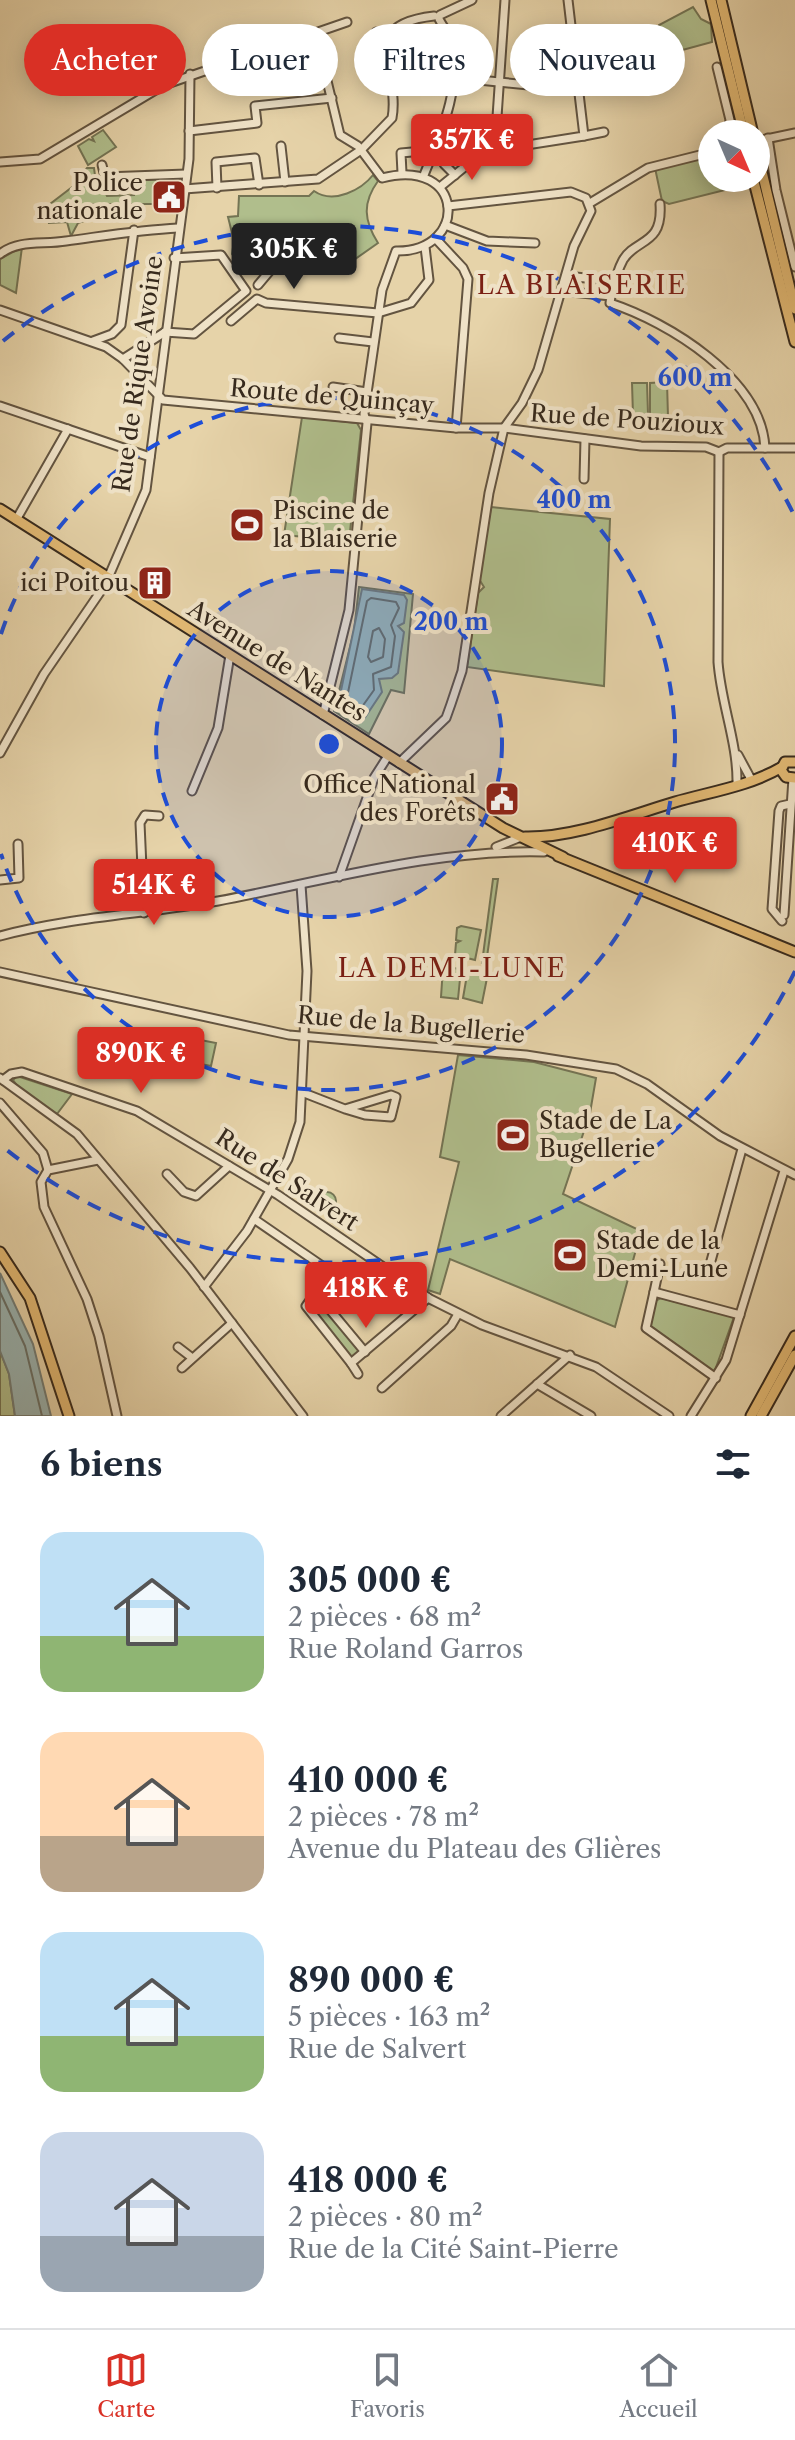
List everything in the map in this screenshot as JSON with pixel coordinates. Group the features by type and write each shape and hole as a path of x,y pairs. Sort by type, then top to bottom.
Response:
{"main road":[{"path":"711,0 738,120"},
{"path":"721,0 750,120"},
{"path":"757,192 795,342"},
{"path":"767,192 795,309"},
{"name":"Avenue de Nantes","path":"0,509 399,763 534,844"},
{"path":"534,844 545,838 737,785 788,775 787,761 795,762"},
{"path":"521,837 545,838"},
{"path":"534,844 544,852 563,857"},
{"path":"534,844 795,952"},
{"path":"0,1252 30,1298 69,1416"},
{"path":"751,1416 795,1336"},
{"path":"761,1416 795,1355"}],"street":[{"path":"404,24 438,17 472,0"},
{"path":"440,187 483,152 494,131 505,0"},
{"path":"568,0 571,24"},
{"path":"438,17 442,24"},
{"path":"338,26 347,22"},
{"path":"717,67 730,120"},
{"path":"0,162 40,159 164,85 202,70"},
{"name":"Rue de Rique Avoine","path":"0,753 44,674 78,630 107,578 132,529 146,490 186,174 190,74"},
{"path":"494,82 510,83"},
{"path":"184,189 323,178 361,150 392,118 389,96"},
{"path":"424,175 445,120 450,96"},
{"path":"579,96 584,136"},
{"path":"189,131 257,123 255,106 332,98 340,135 361,150 382,178 402,173 424,175 440,187 448,206 445,225 436,239 425,247 396,251 382,290 364,420 367,423 349,610 323,715"},
{"path":"483,152 604,132"},
{"path":"770,138 795,133"},
{"path":"281,146 285,182"},
{"path":"770,151 795,267"},
{"path":"402,173 401,153 412,152"},
{"path":"590,203 648,168 698,156"},
{"path":"217,188 216,162 226,159 255,158 259,185"},
{"path":"372,165 381,159"},
{"path":"444,164 455,175"},
{"path":"102,165 105,177 186,174"},
{"path":"399,763 446,718 462,671 489,493 504,428 533,382 574,246 590,218 590,203 580,194 571,192 448,206"},
{"path":"660,204 657,228 647,242 626,256 610,303 647,317 705,354 730,376 751,406 765,448"},
{"path":"464,232 466,221"},
{"path":"445,225 487,241 535,243"},
{"path":"0,254 16,245 134,230 178,228"},
{"path":"93,341 112,334 121,325 134,230"},
{"path":"436,239 463,268 468,279 456,428"},
{"path":"231,321 257,299 266,303 378,313 418,298 429,280 425,247"},
{"path":"123,359 165,332 194,334 246,290 221,255 174,258"},
{"path":"258,285 274,266"},
{"path":"566,276 615,281"},
{"path":"561,291 611,296"},
{"path":"0,310 93,341 123,359 157,397"},
{"path":"339,338 373,342"},
{"path":"333,387 367,392"},
{"name":"Route de Quinçay","path":"157,397 364,420 456,428 504,428"},
{"path":"0,406 150,457"},
{"name":"Rue de Pouzioux","path":"504,428 641,446 706,447 719,452 795,448"},
{"path":"16,520 68,429"},
{"path":"584,479 585,439"},
{"path":"719,452 718,662 722,697 736,753 737,785"},
{"path":"192,791 218,728 230,655"},
{"path":"736,753 752,781"},
{"path":"339,877 374,778 388,756"},
{"path":"783,918 790,804 788,775"},
{"path":"144,913 140,823 145,815 159,816"},
{"path":"482,851 521,837"},
{"path":"0,880 19,878 18,844"},
{"path":"0,936 34,927 144,913 462,854 534,844"},
{"path":"511,849 544,852"},
{"path":"204,1287 254,1219 292,1148 304,1093 303,1036 307,971 301,885"},
{"name":"Rue de la Bugellerie","path":"0,972 235,1025 303,1036 526,1055 616,1069 647,1084 742,1149 795,1175"},
{"name":"Rue de Salvert","path":"2,1079 22,1072 131,1108 270,1190 428,1298 458,1314 596,1367 669,1416"},
{"path":"2,1079 72,1129 204,1287 303,1416"},
{"path":"304,1093 345,1109 365,1115 391,1117 396,1097 391,1095 345,1109"},
{"path":"0,1103 43,1153 48,1170 41,1182 44,1207 87,1299 99,1336 117,1416"},
{"path":"709,1268 742,1149"},
{"path":"48,1170 98,1160"},
{"path":"167,1174 184,1192 196,1196 229,1166"},
{"path":"691,1416 726,1360 784,1171"},
{"path":"254,1219 328,1270 307,1309 358,1374"},
{"path":"660,1264 646,1328 716,1378"},
{"path":"654,1292 740,1315"},
{"path":"316,1293 365,1352"},
{"path":"351,1363 428,1298"},
{"path":"382,1388 451,1326 458,1314"},
{"path":"182,1368 232,1323"},
{"path":"178,1347 191,1357"},
{"path":"501,1416 510,1413 570,1355"},
{"path":"537,1384 591,1416"}],"green space":[{"path":"693,7 701,19 711,24 712,42 685,49 685,24 661,24"},
{"path":"103,130 116,147 88,165 78,146 89,139 94,141 92,137"},
{"path":"698,157 698,192 717,192 669,204 662,201 655,168"},
{"path":"87,168 94,168 96,183 101,183 107,196 134,195 134,190 138,190 138,180 164,179 163,204 88,204 88,209 83,210 84,221 78,223 71,236 67,222 49,223 50,204 80,181 78,178"},
{"path":"373,175 378,181 369,197 367,212 378,243 351,262 337,244 315,262 299,241 274,260 259,241 236,259 232,254 234,241 228,217 238,216 239,196 309,196 314,191 339,196 355,190"},
{"path":"22,247 16,293 0,285 0,259"},
{"path":"667,382 668,417 650,418 650,383"},
{"path":"632,383 647,383 648,414 633,415"},
{"path":"302,417 357,423 361,430 349,541 284,535"},
{"path":"491,507 610,519 604,686 467,667 478,593 484,587 479,579"},
{"path":"359,587 413,594 404,693 391,690 369,734 334,711 354,631"},
{"path":"493,879 498,879 486,964 482,963"},
{"path":"457,928 481,930 475,960 455,955 456,943 460,941 456,940"},
{"path":"443,967 461,969 458,999 441,997"},
{"path":"468,969 488,973 482,1003 463,998"},
{"path":"180,1036 216,1043 211,1066 175,1059"},
{"path":"458,1055 534,1062 596,1078 590,1113 563,1194 641,1231 615,1327 450,1259 440,1294 428,1290 459,1162 440,1157"},
{"path":"17,1076 72,1094 57,1114 22,1092 13,1080"},
{"path":"327,1192 336,1201 327,1210 318,1201"},
{"path":"318,1298 363,1350 351,1360 308,1307"},
{"path":"661,1298 734,1317 714,1373 649,1328 654,1302"},
{"path":"0,1351 9,1374 15,1416 0,1416"}],"water":[{"path":"362,589 404,595 407,600 404,623 398,626 404,632 398,673 392,678 379,679 382,692 362,722 342,712 338,705"},
{"path":"0,1273 33,1344 51,1416 15,1416 9,1374 0,1351"}],"place":[{"name":"Police nationale","path":"169,197"},
{"name":"Piscine de la Blaiserie","path":"247,525"},
{"name":"ici Poitou","path":"155,583"},
{"name":"Office National des Forêts","path":"502,799"},
{"name":"Stade de La Bugellerie","path":"513,1135"},
{"name":"Stade de la Demi-Lune","path":"570,1255"}],"district":[{"name":"LA BLAISERIE","path":"582,285"},
{"name":"LA DEMI-LUNE","path":"452,968"}]}
